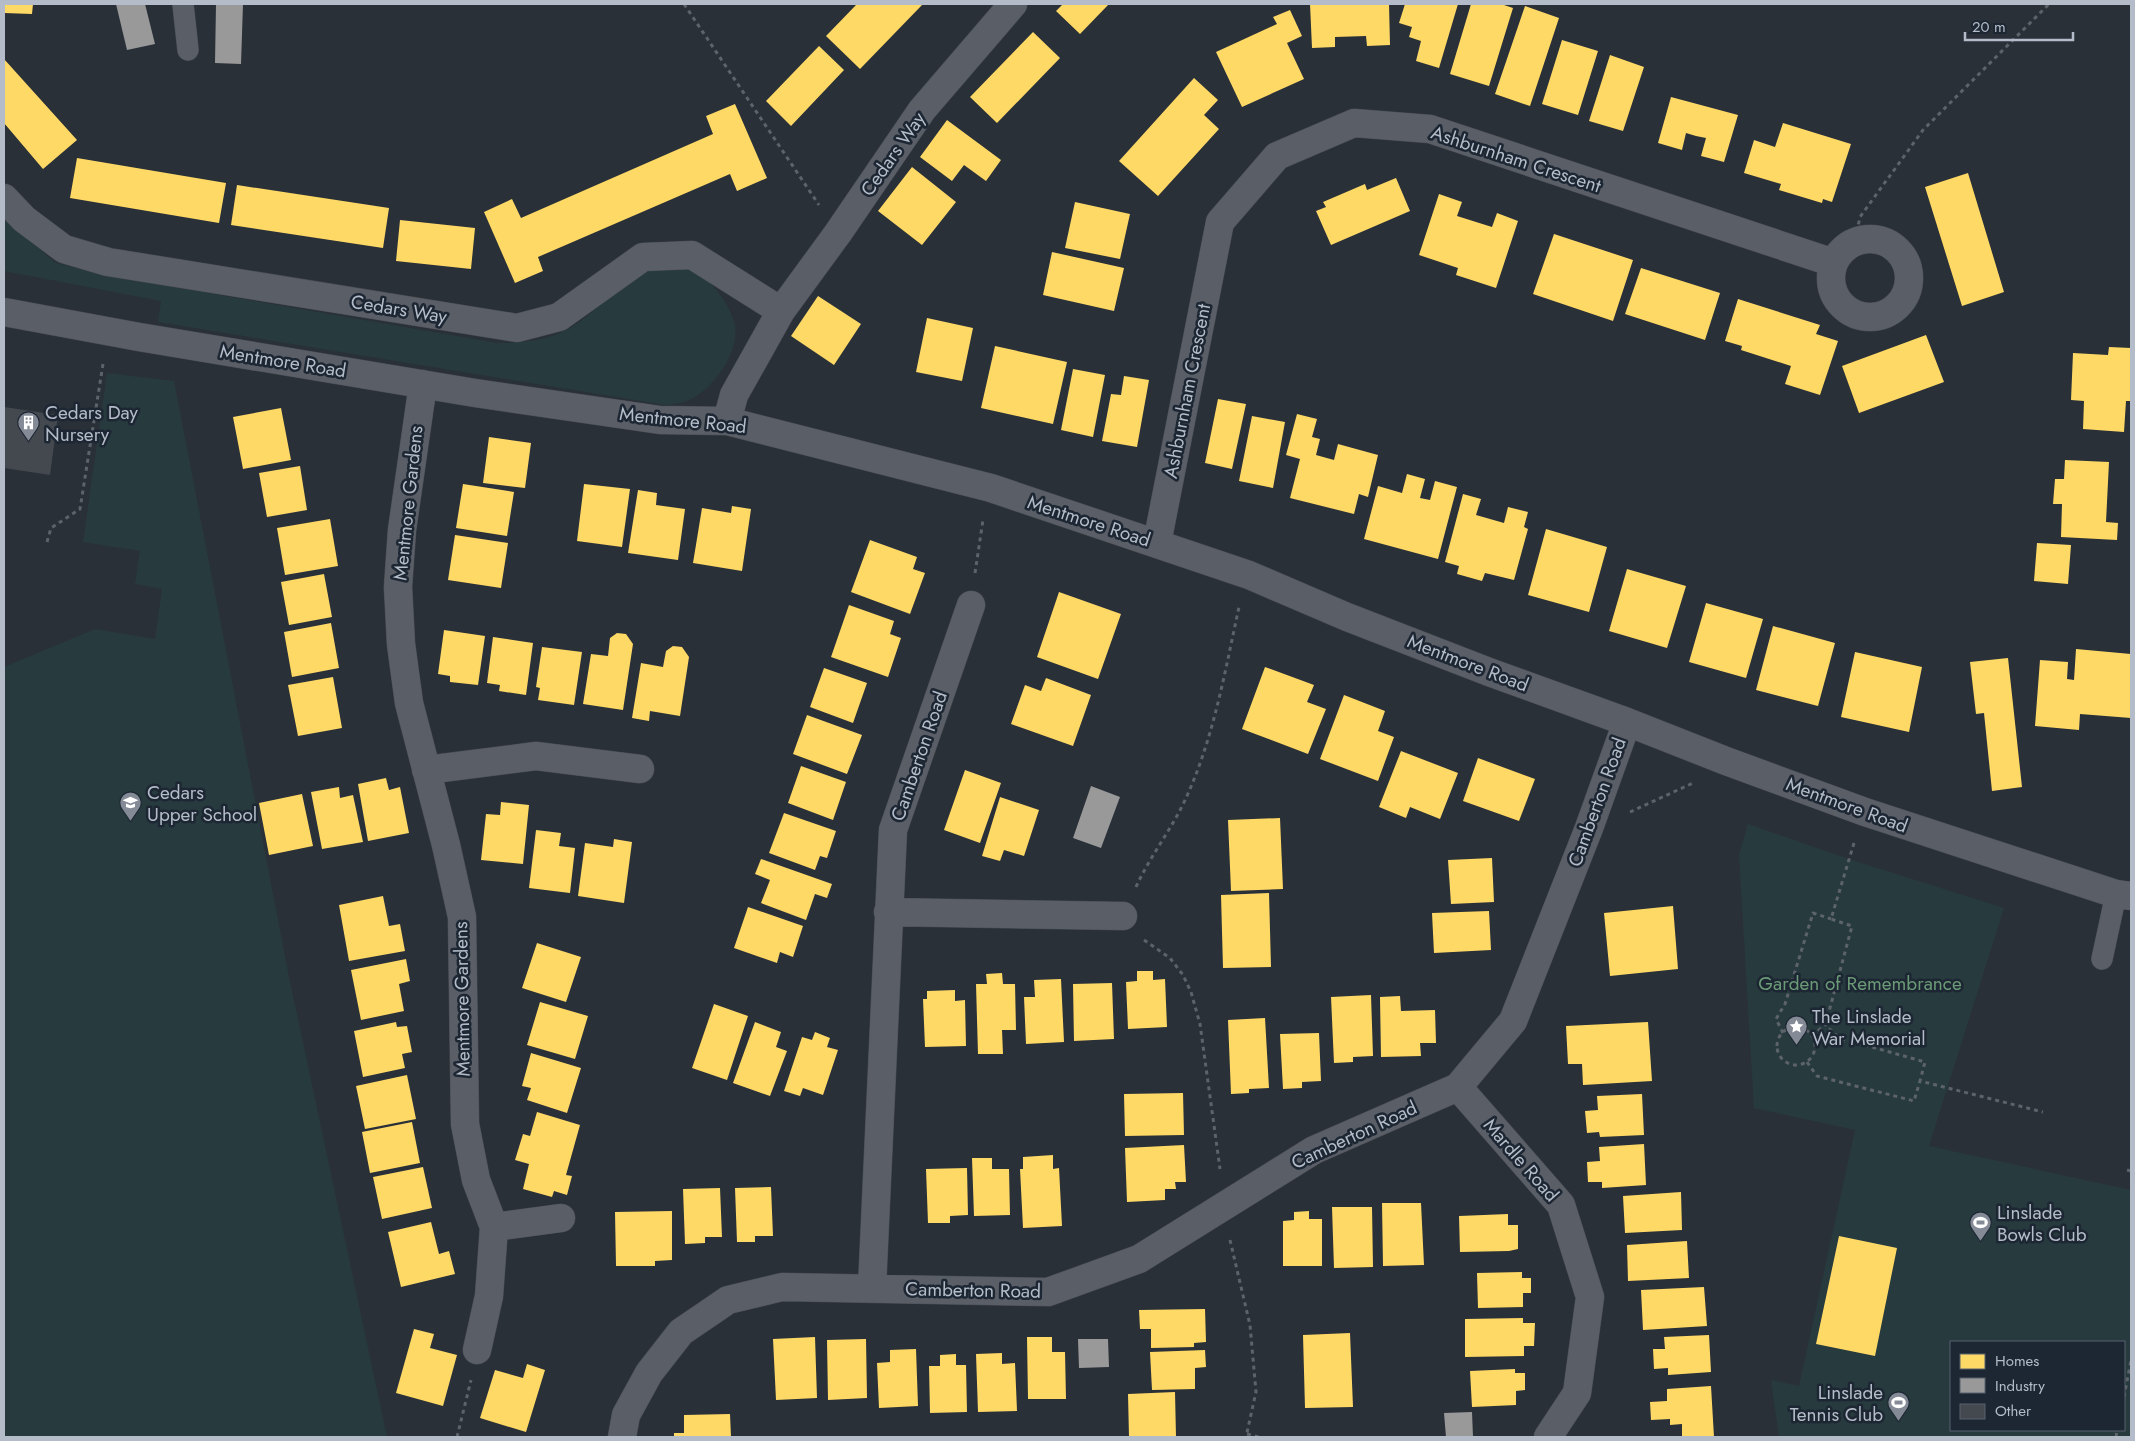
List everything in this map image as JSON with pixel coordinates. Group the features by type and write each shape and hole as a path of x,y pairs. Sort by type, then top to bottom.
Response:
{"street":[{"name":"Cedars Way","path":"727,421 734,395 781,310 838,233 922,110 1014,4"},
{"name":"Ashburnham Crescent","path":"1157,543 1220,222 1277,156 1354,123 1430,129 1834,263"},
{"name":"Cedars Way","path":"4,198 24,219 64,249 108,262 517,328 559,317 643,257 692,255 781,310"},
{"path":"1866,239 1879,240 1891,245 1900,253 1906,265 1908,284 1902,301 1893,310 1882,316 1869,318 1856,315 1837,300 1832,288 1831,275 1834,263 1839,254 1854,242 1866,239"},
{"name":"Mentmore Road","path":"4,312 149,339 423,384 660,420 727,421 991,488 1248,575 1347,617 1489,672 1865,812 2124,895"},
{"name":"Mentmore Gardens","path":"423,384 402,530 398,587 400,644 406,683 462,918 464,1124 476,1180 494,1227 489,1296 477,1350"},
{"name":"Camberton Road","path":"872,1288 893,830 970,605"},
{"name":"Camberton Road","path":"622,1437 626,1415 649,1373 681,1332 728,1300 782,1287 1048,1292 1138,1259 1314,1150 1458,1087 1513,1021 1589,828 1627,722"},
{"path":"426,770 536,756 640,769"},
{"path":"888,912 1123,916"},
{"name":"Mardle Road","path":"1458,1087 1561,1205 1590,1297 1576,1393 1548,1437"},
{"path":"494,1227 561,1218"}],"lane":[{"path":"184,4 188,50"},
{"path":"2102,959 2124,895"}],"path":[{"path":"684,4 838,233"},
{"path":"1854,242 1860,218 1923,130 2049,4"},
{"path":"47,542 51,528 80,509 104,354"},
{"path":"970,605 984,510 991,488"},
{"path":"1248,575 1213,726 1186,798 1146,866 1123,916 1148,944 1170,958 1183,975 1191,992 1200,1024 1230,1246 1250,1325 1256,1392 1246,1436 1259,1437"},
{"path":"1589,828 1646,806 1696,781"},
{"path":"1831,919 1865,812"},
{"path":"1783,1033 1776,1019 1786,1004 1812,914 1852,926 1827,1018 1828,1028 1840,1038 1924,1062 1914,1101 1817,1076 1807,1062"},
{"path":"1812,1036 1828,1022"},
{"path":"1792,1028 1798,1028 1803,1029 1812,1036 1815,1047 1814,1053 1807,1062 1795,1066 1779,1056 1777,1044 1783,1033 1792,1028"},
{"path":"1920,1081 2043,1112"},
{"path":"457,1437 477,1350"},
{"path":"2125,1392 2131,1360"}],"green space":[{"path":"4,217 14,228 56,263 110,276 497,343 534,340 560,333 581,321 635,276 649,268 664,263 679,263 689,266 698,272 710,282 720,295 733,319 735,336 729,359 706,389 687,401 665,405 158,322 161,301 4,271"},
{"name":"Cedars Upper School","path":"107,373 174,381 289,977 387,1437 4,1437 4,667 95,629 155,639 162,589 135,584 140,551 83,542"},
{"name":"Garden of Remembrance","path":"1748,824 1849,859 2004,908 1929,1146 2131,1190 2131,1437 1779,1437 1771,1380 1799,1386 1855,1130 1754,1108 1739,855"}],"building: Homes":[{"path":"4,4 33,4 32,14 4,13"},
{"path":"857,4 923,4 860,69 826,36"},
{"path":"1063,4 1109,4 1080,34 1056,11"},
{"path":"1310,4 1389,4 1390,45 1367,46 1366,36 1335,37 1335,47 1312,48"},
{"path":"1405,4 1458,4 1439,68 1416,61 1421,41 1409,37 1412,27 1399,23"},
{"path":"1471,4 1501,4 1513,8 1489,86 1450,74"},
{"path":"1525,6 1559,18 1530,106 1495,94"},
{"path":"1290,10 1302,36 1287,43 1304,79 1242,107 1216,52 1277,24 1273,17"},
{"path":"1033,32 1060,58 997,123 970,97"},
{"path":"1562,40 1598,51 1578,115 1542,104"},
{"path":"819,46 844,70 791,126 766,101"},
{"path":"1610,55 1644,67 1623,131 1589,121"},
{"path":"4,59 77,140 43,169 4,123"},
{"path":"1194,78 1218,100 1204,115 1219,129 1158,196 1119,161"},
{"path":"1671,97 1738,115 1724,162 1701,156 1706,138 1686,133 1682,150 1658,143"},
{"path":"735,104 767,178 737,191 730,174 538,257 543,271 515,283 484,212 512,199 521,218 713,134 706,116"},
{"path":"947,120 1001,160 986,181 964,165 952,181 920,157"},
{"path":"1783,123 1851,144 1832,202 1823,199 1822,203 1779,190 1781,184 1744,173 1754,140 1775,147"},
{"path":"77,158 226,183 219,223 70,198"},
{"path":"912,167 956,202 922,245 878,211"},
{"path":"1968,173 2004,292 1962,306 1925,187"},
{"path":"1396,178 1410,211 1331,245 1316,211 1326,207 1323,202 1365,184 1367,190"},
{"path":"237,185 389,208 383,248 231,225"},
{"path":"1439,194 1462,202 1457,216 1492,227 1497,213 1518,221 1496,288 1456,275 1458,268 1419,255"},
{"path":"1075,202 1130,214 1120,259 1065,248"},
{"path":"400,220 475,228 471,269 396,261"},
{"path":"1554,234 1633,260 1613,321 1533,294"},
{"path":"1052,252 1124,268 1114,311 1043,295"},
{"path":"1641,268 1720,293 1705,340 1625,314"},
{"path":"818,296 861,324 834,365 791,336"},
{"path":"1738,299 1820,325 1816,334 1838,341 1820,395 1785,384 1791,366 1741,350 1742,346 1725,341"},
{"path":"927,318 973,328 962,381 916,372"},
{"path":"1926,335 1944,382 1859,413 1842,366"},
{"path":"995,346 1067,362 1053,424 981,408"},
{"path":"2109,347 2131,348 2131,401 2126,401 2124,432 2083,429 2084,401 2071,400 2073,353 2108,355"},
{"path":"1073,369 1105,375 1093,437 1061,430"},
{"path":"1124,376 1149,380 1137,447 1102,441 1111,394 1121,395"},
{"path":"1218,399 1246,404 1232,469 1205,463"},
{"path":"281,408 291,460 243,469 233,417"},
{"path":"1297,414 1317,419 1312,437 1320,439 1316,455 1334,460 1338,444 1378,455 1368,497 1359,494 1354,514 1290,498 1300,459 1286,455"},
{"path":"1252,416 1285,422 1273,488 1239,481"},
{"path":"489,437 531,443 525,488 483,483"},
{"path":"2065,460 2109,462 2106,522 2118,523 2117,540 2061,537 2062,504 2053,504 2055,479 2064,479"},
{"path":"300,466 307,510 267,517 259,473"},
{"path":"1407,474 1425,479 1420,498 1430,500 1435,481 1457,487 1438,559 1364,539 1378,486 1402,493"},
{"path":"463,484 514,492 507,536 456,528"},
{"path":"584,484 630,489 622,547 577,541"},
{"path":"638,490 657,493 656,505 685,509 678,560 628,553"},
{"path":"1463,494 1481,499 1476,515 1504,523 1508,507 1528,512 1524,527 1528,529 1514,580 1485,573 1482,581 1457,574 1459,566 1445,562"},
{"path":"732,506 751,509 742,571 693,563 702,508 731,513"},
{"path":"330,519 338,566 285,575 277,528"},
{"path":"1546,529 1607,547 1589,612 1528,595"},
{"path":"455,535 508,543 501,588 448,580"},
{"path":"870,540 917,557 913,569 925,573 910,614 851,592"},
{"path":"2037,543 2071,545 2068,584 2034,581"},
{"path":"1627,569 1686,586 1667,648 1609,631"},
{"path":"324,574 332,617 289,625 281,582"},
{"path":"1059,592 1121,614 1098,679 1037,657"},
{"path":"1706,603 1763,619 1746,678 1689,662"},
{"path":"849,605 894,621 890,634 901,638 888,677 831,657"},
{"path":"331,623 339,668 292,677 284,632"},
{"path":"1773,626 1835,643 1818,706 1756,690"},
{"path":"444,630 485,636 478,685 450,682 450,676 438,674"},
{"path":"617,633 626,634 633,644 623,710 583,704 591,654 608,656 610,638"},
{"path":"493,637 533,643 526,695 499,691 500,685 487,683"},
{"path":"673,646 682,647 689,657 680,716 650,711 649,721 632,718 641,663 663,667 666,651"},
{"path":"542,647 582,652 574,705 538,700 540,688 536,687"},
{"path":"2076,649 2131,654 2131,718 2080,714 2079,730 2035,726 2040,660 2068,662 2067,679 2074,680"},
{"path":"1855,652 1922,667 1909,732 1841,717"},
{"path":"2008,658 2022,787 1992,791 1984,713 1976,714 1970,662"},
{"path":"1265,667 1314,685 1307,702 1326,709 1308,754 1242,729"},
{"path":"824,668 867,683 853,723 810,707"},
{"path":"333,677 342,728 298,736 288,685"},
{"path":"1046,678 1091,695 1073,746 1011,724 1025,685 1041,691"},
{"path":"1344,695 1385,711 1378,731 1394,737 1378,781 1320,759"},
{"path":"807,715 862,735 847,774 793,754"},
{"path":"1401,751 1458,773 1440,819 1410,807 1406,818 1379,807"},
{"path":"1478,758 1535,779 1519,821 1463,801"},
{"path":"801,766 846,782 833,820 788,803"},
{"path":"965,770 1001,783 980,843 944,830"},
{"path":"386,778 389,790 400,787 409,833 368,841 358,784"},
{"path":"339,787 340,798 353,795 363,842 322,849 311,792"},
{"path":"302,794 313,846 269,855 259,803"},
{"path":"1000,797 1039,810 1024,856 1004,850 1000,861 982,856"},
{"path":"501,802 529,805 523,864 481,860 486,814 500,815"},
{"path":"784,813 836,831 827,858 820,856 815,870 769,853"},
{"path":"1280,818 1283,889 1231,891 1228,820"},
{"path":"536,830 561,833 559,846 575,848 570,893 529,888"},
{"path":"614,839 632,842 624,903 578,896 585,843 613,847"},
{"path":"1492,858 1494,902 1451,904 1448,860"},
{"path":"761,859 832,884 827,898 815,894 806,920 761,903 770,880 755,874"},
{"path":"1269,893 1271,967 1223,968 1221,895"},
{"path":"383,896 389,926 400,924 405,951 349,961 339,905"},
{"path":"1673,906 1678,969 1610,976 1604,913"},
{"path":"748,907 803,926 793,957 780,952 777,963 734,948"},
{"path":"1489,911 1491,950 1434,953 1432,913"},
{"path":"537,943 581,957 566,1002 522,988"},
{"path":"406,959 410,981 399,984 404,1011 361,1020 351,970"},
{"path":"1137,971 1153,971 1153,980 1165,979 1167,1027 1128,1029 1126,982 1137,981"},
{"path":"1002,973 1003,984 1015,984 1016,1030 1002,1030 1003,1054 978,1054 976,984 987,984 986,974"},
{"path":"1061,979 1064,1042 1026,1044 1024,997 1035,997 1034,980"},
{"path":"1112,983 1114,1039 1074,1041 1073,984"},
{"path":"955,990 955,1001 965,1000 966,1046 925,1047 923,999 927,999 927,991"},
{"path":"1371,995 1373,1056 1353,1057 1353,1062 1334,1063 1331,997"},
{"path":"1400,996 1401,1011 1435,1010 1436,1043 1420,1043 1421,1056 1381,1057 1380,997"},
{"path":"540,1002 588,1016 575,1059 527,1045"},
{"path":"714,1004 748,1016 727,1080 692,1068"},
{"path":"1265,1018 1269,1088 1249,1089 1249,1093 1231,1094 1228,1020"},
{"path":"396,1022 397,1027 407,1026 412,1052 402,1054 405,1068 363,1077 354,1031"},
{"path":"755,1022 781,1032 776,1047 787,1051 770,1096 733,1083"},
{"path":"1648,1022 1652,1081 1583,1085 1582,1064 1568,1064 1566,1026"},
{"path":"815,1032 830,1038 827,1047 838,1050 823,1095 803,1088 800,1096 784,1091 802,1037 812,1040"},
{"path":"1319,1033 1321,1081 1302,1082 1302,1088 1283,1089 1280,1034"},
{"path":"531,1053 581,1068 567,1113 527,1100 531,1088 522,1086"},
{"path":"407,1075 416,1119 365,1129 356,1086"},
{"path":"1183,1093 1184,1135 1125,1136 1124,1094"},
{"path":"1642,1094 1644,1135 1600,1137 1599,1132 1587,1133 1585,1111 1598,1110 1597,1096"},
{"path":"537,1112 580,1125 566,1175 572,1176 567,1195 554,1191 552,1197 523,1189 529,1164 515,1160 523,1134 530,1136"},
{"path":"412,1122 420,1163 370,1173 362,1132"},
{"path":"1644,1144 1646,1185 1602,1188 1602,1182 1588,1182 1587,1162 1600,1161 1599,1147"},
{"path":"1184,1145 1186,1182 1175,1182 1176,1189 1165,1189 1165,1200 1127,1202 1125,1148"},
{"path":"1053,1155 1053,1169 1059,1168 1062,1226 1023,1228 1020,1169 1023,1169 1023,1157"},
{"path":"972,1158 992,1158 992,1169 1009,1169 1010,1215 974,1216"},
{"path":"423,1167 432,1208 382,1219 373,1177"},
{"path":"967,1168 968,1215 950,1216 950,1223 928,1223 926,1169"},
{"path":"771,1187 773,1236 755,1236 755,1242 737,1242 735,1188"},
{"path":"720,1188 722,1237 705,1237 705,1243 685,1244 683,1189"},
{"path":"1681,1192 1682,1230 1625,1233 1623,1196"},
{"path":"1382,1203 1421,1203 1424,1265 1383,1266"},
{"path":"1332,1207 1372,1207 1373,1267 1334,1268"},
{"path":"672,1211 672,1260 655,1261 655,1266 616,1266 615,1212"},
{"path":"1309,1211 1309,1219 1322,1219 1322,1266 1283,1266 1283,1221 1294,1220 1294,1212"},
{"path":"1508,1214 1508,1225 1518,1225 1518,1249 1509,1251 1460,1252 1459,1216"},
{"path":"431,1222 439,1254 449,1251 455,1274 401,1287 388,1232"},
{"path":"1839,1236 1897,1248 1875,1356 1816,1344"},
{"path":"1687,1241 1689,1278 1628,1281 1627,1245"},
{"path":"1522,1272 1522,1278 1531,1278 1531,1293 1523,1293 1523,1307 1478,1308 1477,1273"},
{"path":"1704,1287 1707,1326 1643,1330 1641,1290"},
{"path":"1205,1309 1206,1342 1194,1343 1194,1347 1151,1348 1151,1329 1140,1329 1139,1310"},
{"path":"1523,1318 1523,1323 1535,1323 1534,1346 1524,1346 1524,1356 1465,1357 1465,1319"},
{"path":"414,1329 434,1334 430,1348 457,1355 443,1406 396,1393"},
{"path":"1350,1333 1353,1407 1305,1408 1303,1335"},
{"path":"1709,1335 1711,1372 1668,1375 1668,1368 1654,1369 1653,1349 1665,1349 1664,1337"},
{"path":"815,1337 817,1398 776,1400 773,1339"},
{"path":"1027,1337 1052,1337 1052,1352 1065,1352 1066,1399 1028,1399"},
{"path":"866,1339 867,1398 828,1400 827,1340"},
{"path":"916,1349 918,1406 879,1408 877,1363 890,1362 890,1350"},
{"path":"1205,1350 1206,1367 1195,1368 1195,1389 1152,1390 1150,1352"},
{"path":"1002,1353 1002,1364 1015,1363 1017,1411 978,1412 976,1354"},
{"path":"956,1354 956,1365 966,1365 967,1412 930,1413 929,1366 940,1366 940,1355"},
{"path":"527,1364 545,1370 526,1432 480,1418 495,1370 523,1378"},
{"path":"1515,1369 1515,1373 1525,1373 1525,1390 1516,1391 1516,1405 1472,1407 1470,1371"},
{"path":"1711,1386 1714,1437 1682,1437 1682,1424 1670,1425 1670,1419 1651,1420 1650,1402 1667,1401 1667,1389"},
{"path":"1175,1392 1176,1437 1129,1437 1128,1394"},
{"path":"730,1414 731,1437 674,1437 674,1433 684,1433 684,1415"}],"building: Industry":[{"path":"116,4 145,4 155,44 127,50"},
{"path":"216,4 243,4 241,64 215,63"},
{"path":"1091,786 1120,797 1101,848 1073,838"},
{"path":"1078,1339 1108,1339 1109,1367 1079,1368"},
{"path":"1472,1412 1473,1437 1446,1437 1444,1413"}],"building: Other":[{"name":"Cedars Day Nursery","path":"4,407 58,415 50,475 4,468"}],"place":[{"name":"Cedars Day Nursery","path":"29,442"},
{"name":"Cedars Upper School","path":"131,822"},
{"name":"The Linslade War Memorial","path":"1796,1046"},
{"name":"Linslade Bowls Club","path":"1981,1242"},
{"name":"Linslade Tennis Club","path":"1899,1422"}]}
